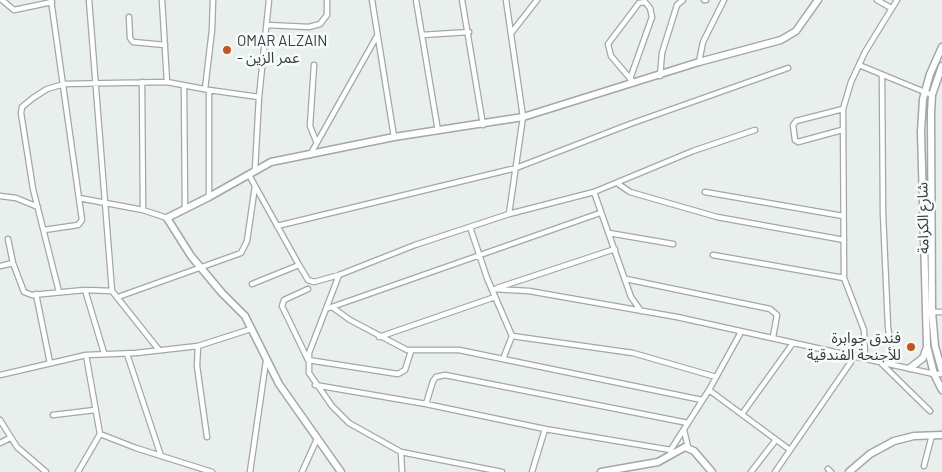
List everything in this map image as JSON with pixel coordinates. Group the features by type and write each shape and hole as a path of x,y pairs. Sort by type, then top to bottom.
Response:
{"street":[{"path":"2,0 14,10 52,1 82,220 80,225 44,230"},
{"path":"89,0 112,291 160,350"},
{"path":"162,0 167,82"},
{"path":"210,197 207,90 213,0"},
{"path":"255,170 259,97 269,0"},
{"path":"267,25 309,27 320,24 327,15 327,0"},
{"path":"379,0 372,0 394,137"},
{"path":"416,0 438,131"},
{"path":"462,0 469,32 482,125"},
{"path":"506,0 523,117 509,214"},
{"path":"512,32 537,0"},
{"path":"698,62 703,42 724,0"},
{"path":"167,218 210,197 271,162 394,137 482,125 523,117 632,81 660,76 698,62 790,36 818,0"},
{"path":"877,0 891,8"},
{"path":"865,359 864,330 844,278 843,109 850,82 897,0"},
{"path":"660,76 662,53 680,1"},
{"path":"645,2 650,8 652,17 632,81 611,56 608,44 639,3 645,2"},
{"path":"129,17 130,38 134,42 165,45"},
{"path":"422,35 469,32"},
{"path":"310,154 377,36"},
{"name":"شارع الكرامة","path":"942,47 924,93 921,132 928,346 934,374 942,390"},
{"path":"314,65 310,129 316,141"},
{"path":"859,65 932,95"},
{"name":"شارع الكرامة","path":"942,66 932,95 932,312 935,346 942,373"},
{"path":"277,226 516,168 630,124 788,68"},
{"path":"882,76 883,214 888,328 893,364"},
{"path":"142,82 143,210"},
{"path":"59,292 38,207 22,107 40,94 64,84 167,82 259,97"},
{"path":"184,86 185,210"},
{"path":"842,130 798,142 795,140 793,125 796,121 843,109"},
{"path":"249,174 308,280 314,282 340,275 415,245 509,214 594,192 693,151 755,130"},
{"path":"617,183 630,192 717,217 844,240"},
{"path":"118,297 236,255 244,250 256,186"},
{"path":"594,192 631,297 641,311"},
{"path":"705,192 843,216"},
{"path":"0,196 16,198 38,207"},
{"path":"79,198 143,210 167,218 201,267 245,316 266,361 293,406 341,472"},
{"path":"326,309 480,257 525,238 600,213"},
{"path":"470,228 495,297 512,336 503,359"},
{"path":"609,233 673,244"},
{"path":"8,239 21,289 27,294 85,290 112,291"},
{"path":"493,289 615,248"},
{"path":"713,255 844,278"},
{"path":"0,266 13,263"},
{"path":"252,284 299,265"},
{"path":"308,360 340,275"},
{"path":"626,279 770,308 777,315 773,337"},
{"path":"308,289 284,300 282,306 308,360 309,373 315,384 349,423 401,452 502,472"},
{"path":"493,289 529,291 641,311 773,337 934,374 942,373"},
{"path":"85,290 104,353"},
{"path":"36,294 50,362"},
{"path":"380,337 495,297"},
{"path":"332,307 402,349 412,351 452,349 702,400"},
{"path":"932,312 942,312"},
{"path":"0,375 86,355 104,353 127,354 198,346 251,329"},
{"path":"666,459 709,390 741,332"},
{"path":"512,336 633,353 716,377"},
{"path":"742,414 793,343"},
{"path":"198,346 197,366 207,437"},
{"path":"910,368 923,358 928,346"},
{"path":"308,360 398,374 406,370 412,351"},
{"path":"127,354 161,456"},
{"path":"78,472 100,434 86,355"},
{"path":"774,472 855,356"},
{"path":"250,472 266,361"},
{"path":"880,362 930,411"},
{"path":"426,404 433,381 436,377 445,375 688,423"},
{"path":"315,384 426,404 545,430 671,450"},
{"path":"709,390 790,450"},
{"path":"54,415 96,410"},
{"path":"0,420 10,438 46,472"},
{"path":"532,472 545,430"},
{"path":"684,430 688,447 712,472"},
{"path":"100,434 212,472"},
{"path":"849,472 870,454 894,441 914,436 939,435 924,466"},
{"path":"0,443 10,438"},
{"path":"302,472 317,439"},
{"path":"751,472 776,440"},
{"path":"601,472 666,459 683,448 688,447"},
{"path":"401,452 402,472"}],"place":[{"name":"OMAR ALZAIN - عمر الزين","path":"227,50"},
{"name":"فندق جوابرة للأجنحة الفندقية","path":"911,347"}]}
